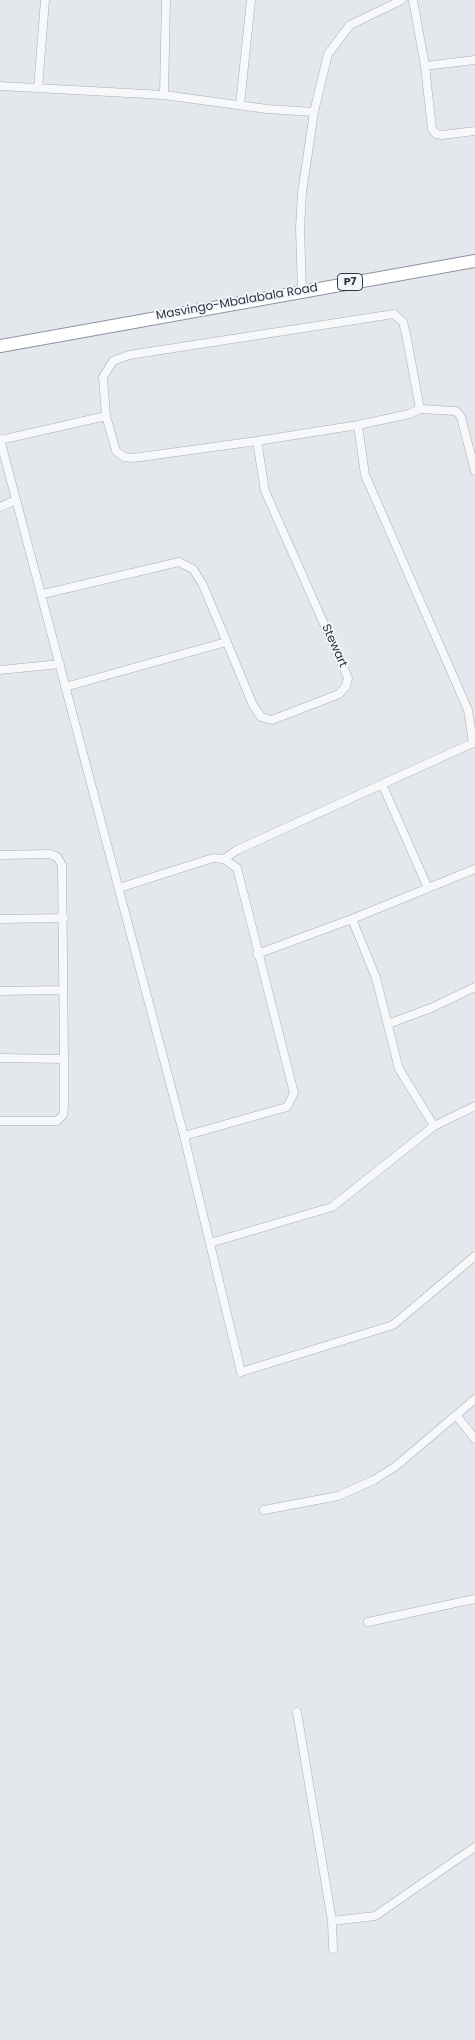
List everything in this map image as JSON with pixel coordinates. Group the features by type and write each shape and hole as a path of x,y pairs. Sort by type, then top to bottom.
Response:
{"highway":[{"name":"Masvingo-Mbalabala Road","path":"0,346 302,290 475,261"}],"street":[{"path":"38,88 45,0"},
{"path":"164,95 166,0"},
{"path":"240,105 251,0"},
{"path":"302,290 300,228 302,193 314,112 328,54 350,25 392,2 402,0"},
{"path":"413,0 425,66 432,129 436,134 475,131"},
{"path":"425,66 475,60"},
{"path":"0,86 164,95 314,112"},
{"path":"420,409 403,322 394,314 129,355 113,361 103,377 106,416 116,451 124,457 133,458 358,425 409,414 420,409 456,410 461,417 475,471"},
{"path":"106,416 0,440 43,594 65,687 184,1136 242,1372 392,1324 475,1256"},
{"path":"224,859 237,850 474,743 468,710 365,475 358,425"},
{"name":"Stewart","path":"43,594 179,562 193,569 203,585 253,705 262,717 272,720 339,694 346,686 348,678 266,491 257,441"},
{"path":"0,507 16,500"},
{"path":"65,687 226,642"},
{"path":"0,670 60,664"},
{"path":"382,784 428,888"},
{"path":"0,855 50,854 57,857 62,865 64,918 64,1107 62,1115 57,1121 0,1121"},
{"path":"119,888 213,858 224,859 236,868 294,1093 287,1107 184,1136"},
{"path":"257,954 352,919 475,869"},
{"path":"0,919 64,918"},
{"path":"352,919 376,978 399,1069 434,1126"},
{"path":"388,1024 431,1008 475,987"},
{"path":"0,991 63,990"},
{"path":"0,1058 64,1059"},
{"path":"210,1243 332,1207 434,1126 475,1106"},
{"path":"264,1510 338,1496 374,1480 396,1466 475,1399"},
{"path":"456,1415 475,1439"},
{"path":"368,1622 475,1599"},
{"path":"297,1712 332,1920 333,1949"},
{"path":"332,1920 375,1916 475,1847"}]}
